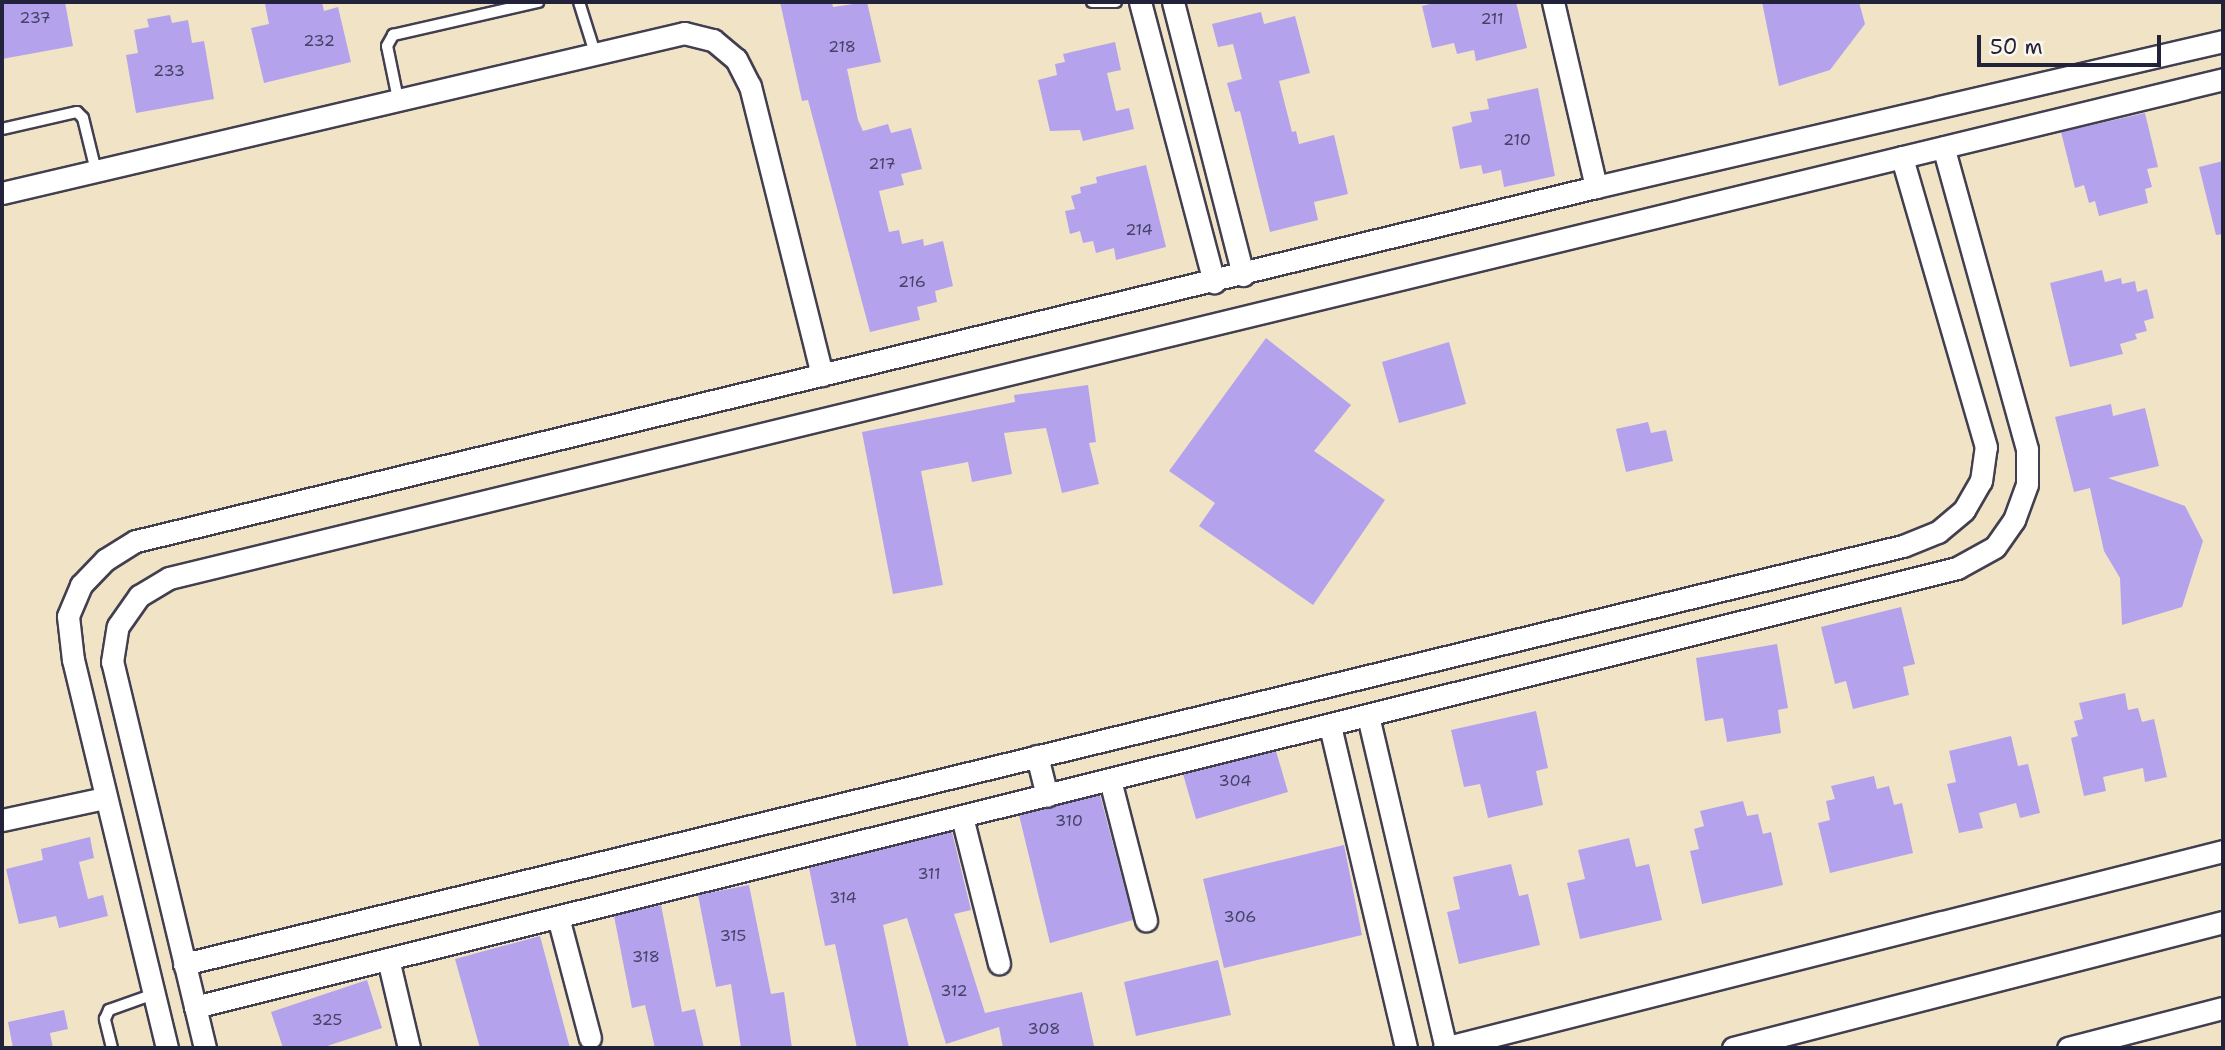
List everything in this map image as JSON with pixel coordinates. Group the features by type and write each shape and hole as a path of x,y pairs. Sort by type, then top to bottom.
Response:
{"street":[{"path":"1140,2 1214,282"},
{"path":"1174,2 1243,275"},
{"path":"1553,2 1596,187"},
{"path":"2,193 684,33 713,40 736,59 750,86 822,375"},
{"path":"167,1048 73,660 68,616 81,585 106,559 136,541 1243,275 1596,187 2223,41"},
{"path":"205,1048 112,662 118,626 139,596 169,578 2223,79"},
{"path":"195,1007 1957,568 1994,547 2014,520 2027,484 2027,449 1943,147"},
{"path":"184,964 1903,546 1938,532 1964,510 1980,481 1986,447 1902,156"},
{"path":"1637,610 1647,647"},
{"path":"1368,716 1445,1048 2223,851"},
{"path":"1330,726 1406,1048"},
{"path":"1037,756 1047,796"},
{"path":"1110,780 1146,920"},
{"path":"2,820 106,798"},
{"path":"962,817 999,963"},
{"path":"558,917 590,1038"},
{"path":"1733,1048 2223,922"},
{"path":"388,959 409,1048"},
{"path":"2068,1048 2223,1008"}],"lane":[{"path":"398,99 387,46 393,35 538,2"},
{"path":"579,2 585,8 596,53"},
{"path":"1093,2 1116,2"},
{"path":"2,129 77,112 83,118 96,171"},
{"path":"112,1048 105,1019 109,1010 154,994"}],"building":[{"path":"2,2 65,2 73,46 2,59"},
{"path":"322,2 324,11 338,7 351,62 264,83 251,28 269,24 265,4"},
{"path":"780,2 832,2 833,7 867,2 881,62 847,69 858,120 863,131 888,124 891,133 911,128 922,169 901,174 904,185 879,191 889,232 899,230 902,244 923,239 924,246 943,241 953,286 935,291 937,302 917,307 920,320 870,332 808,100 802,101"},
{"path":"1438,2 1516,2 1527,48 1476,61 1474,50 1457,54 1454,43 1432,48 1422,6"},
{"path":"1762,2 1859,2 1865,24 1830,70 1779,86"},
{"path":"1261,12 1264,24 1295,16 1310,73 1279,81 1292,132 1296,131 1299,144 1334,135 1348,194 1314,202 1318,220 1270,232 1240,111 1235,112 1227,83 1242,79 1233,44 1218,47 1212,24"},
{"path":"170,15 172,23 188,20 192,43 204,41 214,99 136,113 126,55 138,53 134,30 149,27 147,19"},
{"path":"1115,42 1121,70 1107,73 1116,111 1129,108 1134,129 1083,141 1080,130 1050,131 1038,80 1057,75 1055,64 1065,62 1063,54"},
{"path":"1538,88 1555,176 1504,187 1501,170 1483,174 1481,165 1460,169 1452,127 1472,122 1470,112 1489,109 1487,99"},
{"path":"2145,113 2158,167 2147,169 2152,187 2145,189 2148,203 2099,216 2095,201 2089,203 2084,185 2075,188 2061,132"},
{"path":"2223,161 2223,234 2216,235 2199,167"},
{"path":"1146,165 1166,247 1116,260 1114,248 1096,253 1093,241 1083,243 1080,231 1070,234 1065,211 1075,209 1071,196 1081,193 1080,187 1097,183 1096,177"},
{"path":"2102,270 2105,282 2121,278 2122,284 2135,281 2137,292 2147,289 2154,318 2144,321 2147,331 2135,334 2137,339 2120,344 2123,354 2070,367 2050,283"},
{"path":"1266,338 1351,405 1314,451 1385,500 1313,605 1199,526 1215,503 1169,471"},
{"path":"1449,342 1466,404 1399,423 1382,362"},
{"path":"1088,385 1096,442 1089,443 1099,484 1062,493 1046,428 1004,433 1012,474 972,482 968,462 921,471 943,585 893,594 862,432 1015,402 1014,395"},
{"path":"2111,404 2113,416 2145,408 2159,466 2108,478 2185,506 2203,541 2182,607 2122,625 2120,578 2104,551 2090,488 2074,492 2055,417"},
{"path":"1648,422 1651,433 1666,430 1673,461 1626,472 1616,429"},
{"path":"1901,607 1915,664 1903,667 1909,695 1853,709 1846,681 1835,684 1821,627"},
{"path":"1777,644 1788,708 1778,710 1781,733 1727,742 1723,718 1705,721 1696,658"},
{"path":"2125,693 2128,710 2138,708 2142,722 2154,719 2167,777 2145,782 2143,768 2103,777 2106,791 2084,796 2071,738 2078,736 2074,721 2083,719 2079,703"},
{"path":"1536,711 1548,768 1536,771 1543,805 1488,818 1480,784 1464,787 1451,730"},
{"path":"2011,736 2018,766 2028,764 2040,813 2020,818 2016,803 1979,813 1983,828 1959,833 1947,784 1956,782 1949,751"},
{"path":"1276,751 1288,792 1196,819 1183,774"},
{"path":"1874,776 1877,789 1889,786 1894,805 1902,803 1913,853 1830,873 1818,823 1830,820 1826,801 1835,799 1831,786"},
{"path":"1100,795 1133,920 1050,943 1019,815"},
{"path":"1743,801 1747,816 1758,814 1763,834 1771,832 1783,885 1702,904 1690,851 1699,849 1694,829 1704,826 1700,811"},
{"path":"952,832 971,910 954,914 985,1013 1082,992 1094,1046 1003,1048 999,1027 946,1044 907,918 883,925 909,1048 857,1048 835,944 825,946 809,868"},
{"path":"90,837 94,858 79,862 88,899 103,895 108,916 59,928 56,916 19,924 6,869 43,860 41,849"},
{"path":"1629,838 1636,867 1649,864 1662,920 1580,939 1567,883 1585,879 1578,850"},
{"path":"1344,845 1362,935 1224,968 1203,879"},
{"path":"1511,864 1519,896 1528,894 1540,945 1459,964 1447,912 1460,909 1453,877"},
{"path":"749,885 771,994 784,992 792,1048 741,1048 731,984 716,987 698,895"},
{"path":"661,905 682,1012 695,1009 704,1048 655,1048 645,1005 632,1008 614,916"},
{"path":"540,936 570,1048 480,1048 455,959"},
{"path":"1218,960 1231,1015 1136,1036 1124,982"},
{"path":"367,980 382,1028 321,1048 283,1048 271,1012"},
{"path":"64,1010 68,1029 50,1033 53,1048 13,1048 8,1022"}]}
